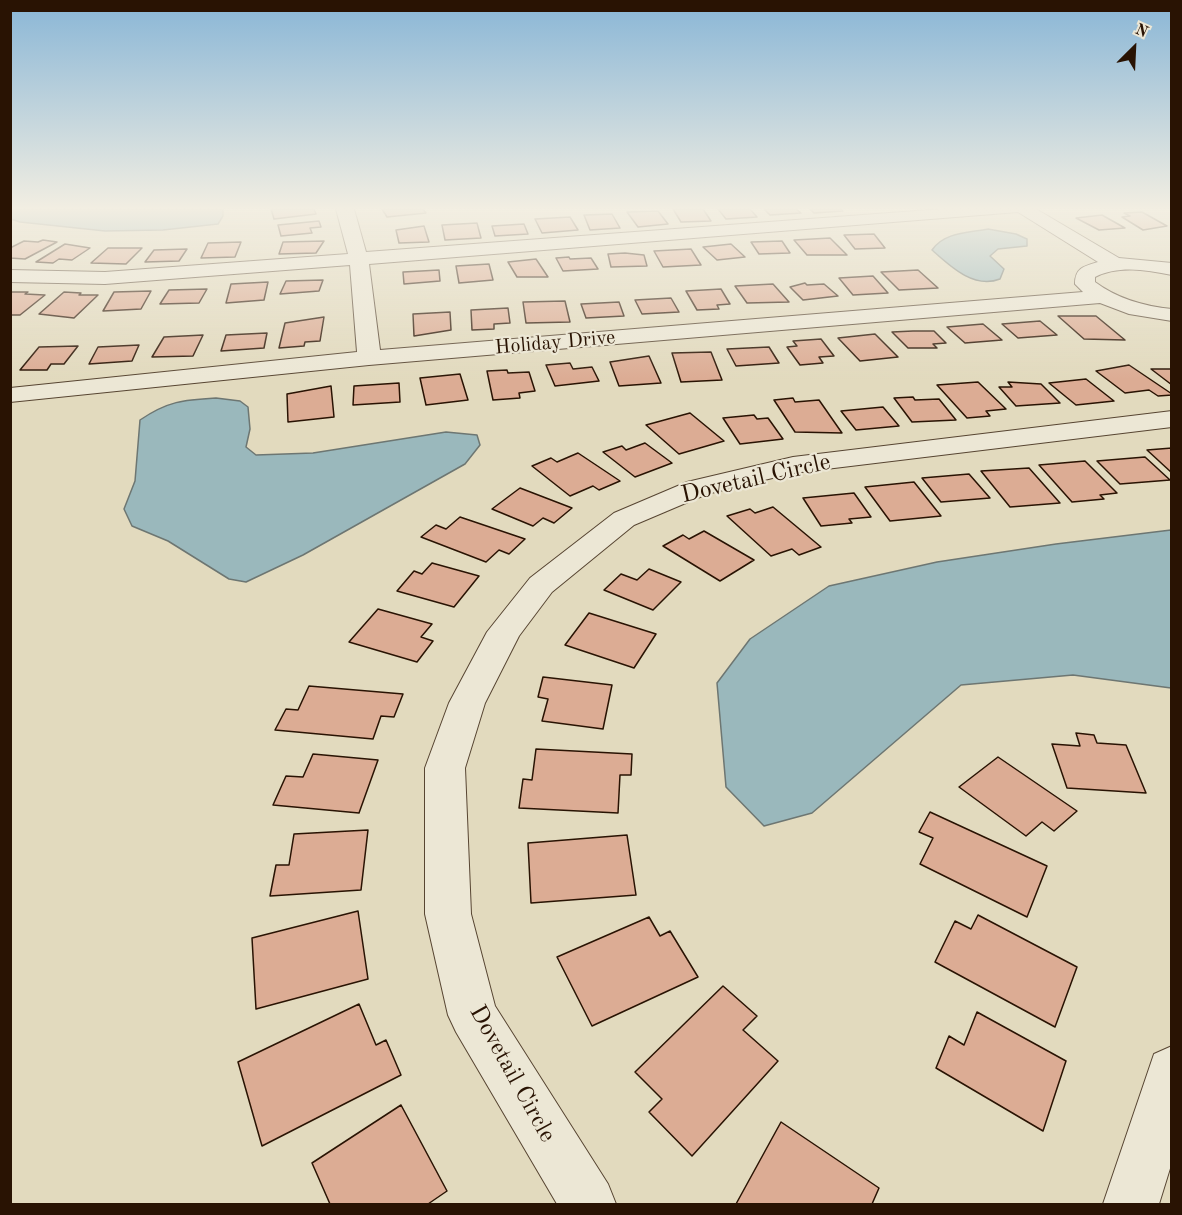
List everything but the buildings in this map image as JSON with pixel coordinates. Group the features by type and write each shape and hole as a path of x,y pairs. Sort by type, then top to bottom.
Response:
{"street":[{"path":"10,276 105,278 279,266"},
{"path":"360,266 369,358"},
{"path":"1107,266 1096,268 1086,274 1085,284 1100,297 1121,305 1172,315"},
{"path":"1134,266 1172,269"},
{"name":"Holiday Drive","path":"10,395 369,358 1100,297"},
{"name":"Dovetail Circle","path":"588,1204 473,1015 448,914 446,768 467,703 504,632 541,585 624,519 697,488 793,465 1172,418"},
{"path":"1131,1204 1172,1072"}],"water":[{"path":"951,266 1000,266 1004,269 1000,279 981,281 963,275"},
{"path":"216,398 240,401 248,407 250,429 246,447 256,455 313,453 446,432 477,435 480,445 465,464 303,555 246,582 229,579 168,541 132,526 124,509 135,481 140,420 168,405"},
{"path":"1171,530 1171,688 1073,675 961,685 812,813 764,826 726,787 717,683 750,639 829,586 937,562"}]}
